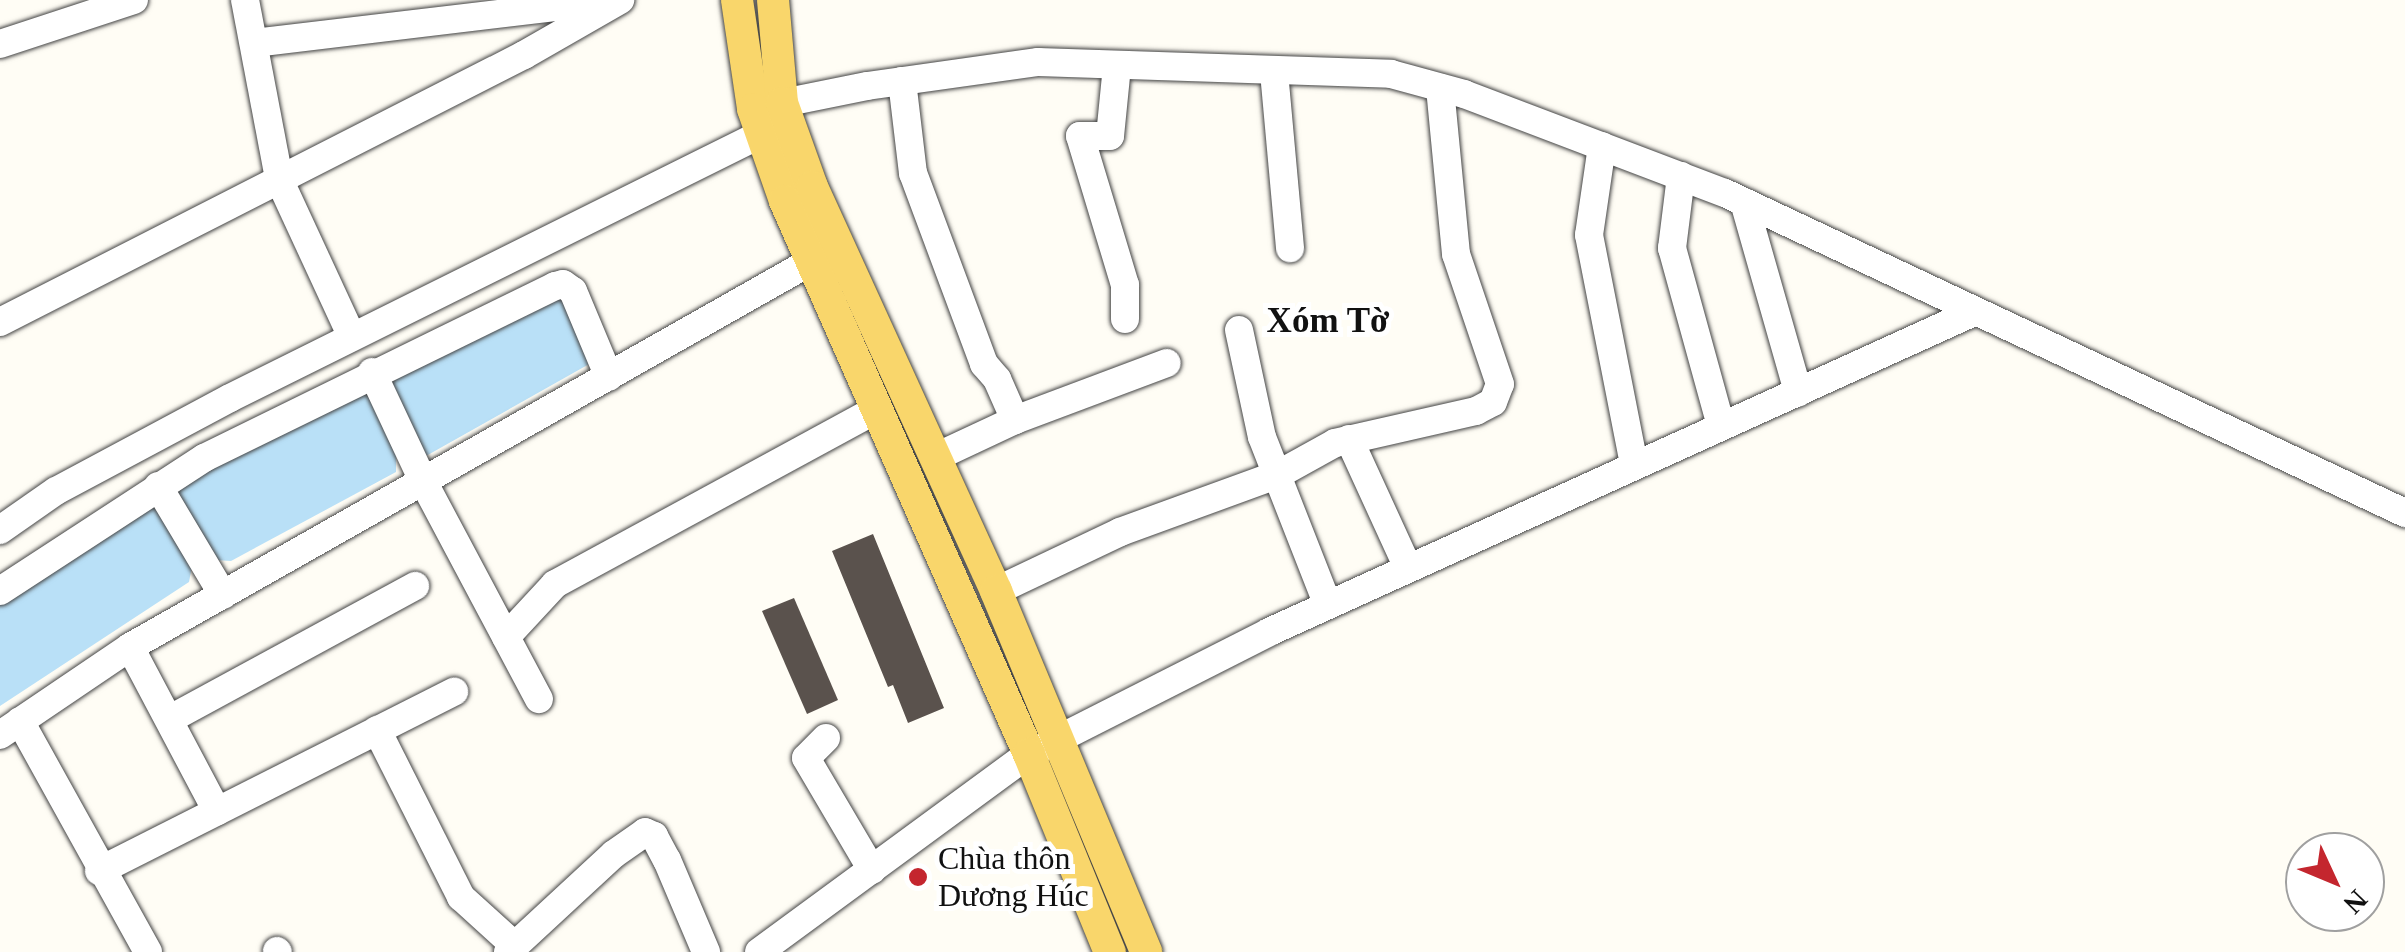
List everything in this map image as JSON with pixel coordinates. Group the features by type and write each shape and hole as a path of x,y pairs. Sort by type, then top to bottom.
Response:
{"main road":[{"path":"737,0 765,116 810,262 1029,754 1110,952"},
{"path":"773,0 765,116 845,264 936,457 1060,738 1146,952"}],"street":[{"path":"0,44 134,0"},
{"path":"245,0 279,178 351,335"},
{"path":"254,42 412,12 617,0"},
{"path":"0,322 524,55 617,0"},
{"path":"0,530 56,491 765,116 902,81 1038,62 1391,74 1440,88 1744,202 1972,313 2405,513"},
{"path":"1117,66 1110,136 1080,136 1125,286 1125,319"},
{"path":"1274,72 1290,248"},
{"path":"902,81 912,173 984,364 997,379 1015,420"},
{"path":"996,591 1120,532 1279,474 1349,439 1476,412 1493,402 1500,384 1456,254 1440,88"},
{"path":"1602,146 1589,235 1634,465"},
{"path":"1681,176 1672,248 1720,426"},
{"path":"1744,202 1798,392"},
{"path":"148,952 10,728 130,648 810,262"},
{"path":"0,591 158,486 372,372 563,284 573,291 609,377"},
{"path":"759,952 1029,754 1328,605 1972,313"},
{"path":"1239,330 1262,437 1328,605"},
{"path":"936,457 1015,420 1167,363"},
{"path":"372,372 422,480 540,699"},
{"path":"506,637 556,584 876,410"},
{"path":"1349,439 1408,568"},
{"path":"158,486 222,595"},
{"path":"170,719 415,586"},
{"path":"130,648 218,811"},
{"path":"99,870 454,692"},
{"path":"377,730 460,897 512,949 614,854 645,832 654,836 667,860 706,952"},
{"path":"826,738 806,758 872,870"}],"water":[{"path":"558,291 591,363 426,456 389,383 389,372"},
{"path":"364,386 396,453 396,472 231,561 215,560 177,495 177,485"},
{"path":"155,501 192,566 189,582 0,706 0,597"}],"building":[{"path":"873,534 944,708 908,723 893,685 888,687 832,551"},
{"path":"794,598 838,700 807,714 762,611"}],"place":[{"name":"Chùa thôn Dương Húc","path":"918,877"}],"district":[{"name":"Xóm Tờ","path":"1328,321"}]}
